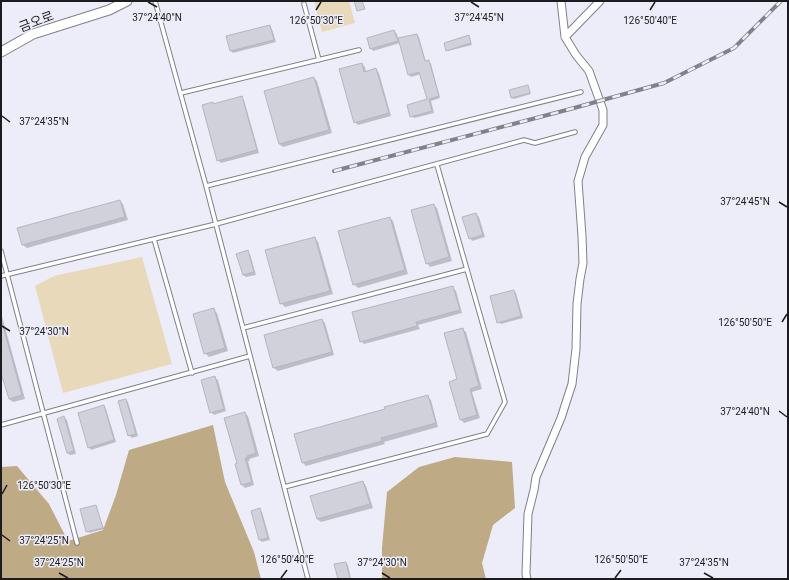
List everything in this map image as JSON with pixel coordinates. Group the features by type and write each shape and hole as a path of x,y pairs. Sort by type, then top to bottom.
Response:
{"street":[{"name":"금오로","path":"1,52 33,34 109,10 127,1"},
{"path":"527,579 528,514 536,477 561,418 572,384 576,349 578,298 583,263 578,181 585,157 603,125 603,110 589,71 576,55 565,37 561,1"},
{"path":"565,37 600,1"}],"lane":[{"path":"155,1 206,186 308,579"},
{"path":"304,4 319,60"},
{"path":"181,93 359,50"},
{"path":"206,186 581,92"},
{"path":"1,276 216,224 437,165 524,140 535,143 575,132"},
{"path":"284,487 487,434 505,402 437,165"},
{"path":"154,239 192,373"},
{"path":"1,251 78,543"},
{"path":"243,328 467,269"},
{"path":"1,424 250,356"}],"shaded area":[{"path":"314,1 349,1 355,23 322,32"},
{"path":"142,257 172,364 63,393 35,286 54,276"},
{"path":"213,425 225,482 254,552 261,579 1,579 1,467 17,466 49,504 68,541 103,530 116,495 129,450"},
{"path":"455,457 512,462 515,508 493,525 482,563 486,579 382,579 382,548 387,492 419,467"}],"building":[{"path":"354,1 362,1 365,9 357,11"},
{"path":"270,25 274,40 230,51 226,36"},
{"path":"394,30 398,41 370,49 367,38"},
{"path":"417,34 425,61 429,60 439,96 429,99 432,111 410,117 407,105 427,99 419,72 408,75 398,38"},
{"path":"469,35 471,43 446,51 444,43"},
{"path":"362,63 364,72 376,68 389,113 354,123 339,69"},
{"path":"314,77 329,130 279,144 264,91"},
{"path":"528,85 530,93 511,98 509,90"},
{"path":"242,96 257,150 217,161 202,105 213,102 213,104"},
{"path":"120,200 125,217 22,245 17,228"},
{"path":"434,204 449,257 426,264 411,210"},
{"path":"476,213 483,235 469,239 462,217"},
{"path":"390,217 405,270 353,285 338,231"},
{"path":"315,237 330,291 280,304 265,250"},
{"path":"248,250 254,272 243,275 236,254"},
{"path":"453,286 460,310 416,322 417,326 360,342 352,312"},
{"path":"514,290 521,316 497,323 490,296"},
{"path":"214,308 225,348 204,354 193,314"},
{"path":"322,319 332,352 273,368 264,335"},
{"path":"1,326 3,326 22,395 9,399 1,373"},
{"path":"463,328 479,386 470,389 477,415 460,420 449,382 457,379 444,333"},
{"path":"215,376 224,409 210,413 201,380"},
{"path":"428,395 436,423 381,438 382,441 302,463 294,434 385,409 384,407"},
{"path":"126,399 136,434 128,436 118,401"},
{"path":"104,405 114,440 88,448 78,413"},
{"path":"245,412 256,453 247,456 248,458 245,458 252,482 241,485 235,464 237,463 224,418"},
{"path":"64,416 74,451 67,453 57,419"},
{"path":"363,481 370,504 317,519 310,496"},
{"path":"96,505 103,528 86,532 80,509"},
{"path":"260,508 268,538 259,540 251,511"},
{"path":"346,562 350,579 338,579 334,564"}],"railway":[{"path":"334,171 664,83 734,48 781,1"}]}
